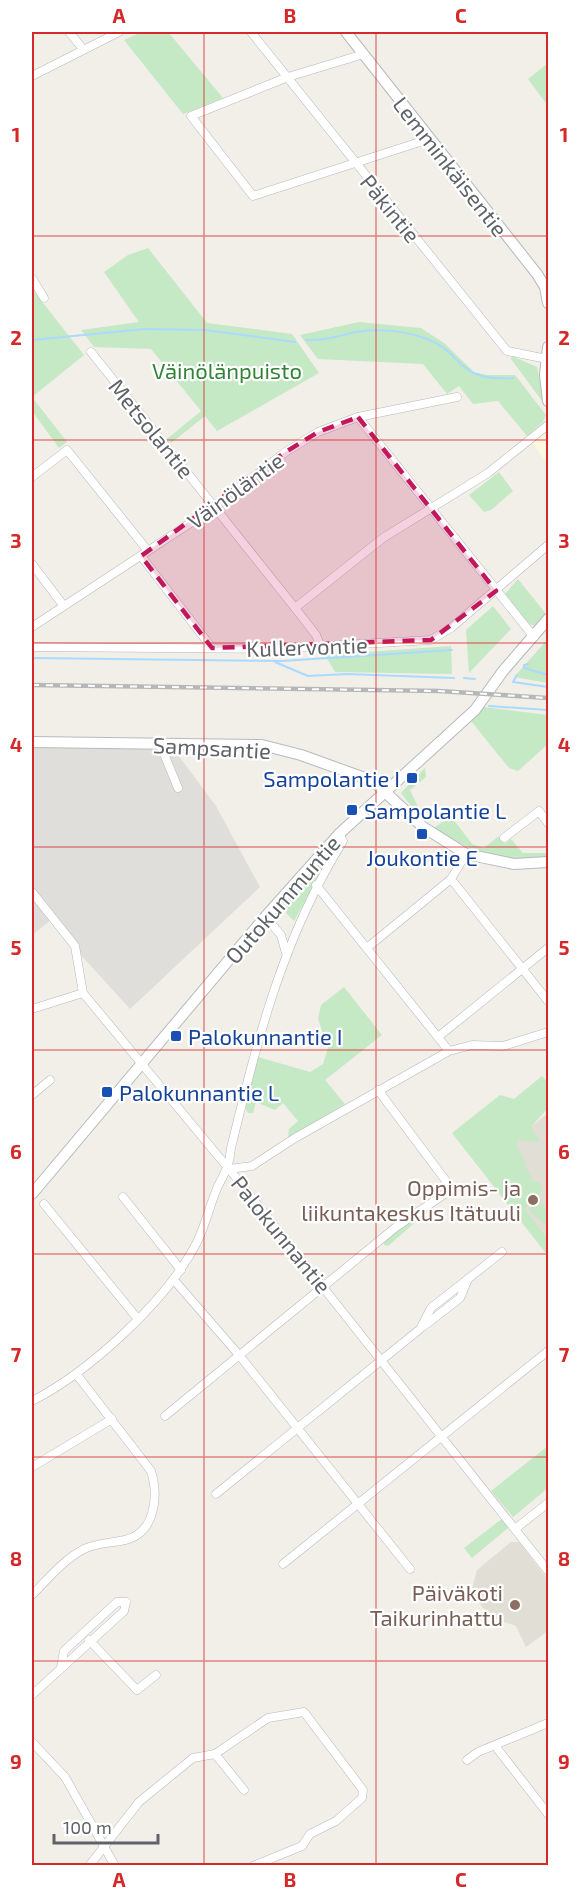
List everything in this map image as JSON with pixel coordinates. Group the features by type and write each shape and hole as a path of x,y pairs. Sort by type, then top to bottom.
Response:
{"street":[{"path":"69,32 83,49"},
{"path":"32,76 119,32"},
{"name":"Päkintie","path":"251,32 507,351 547,359"},
{"name":"Lemminkäisentie","path":"346,32 537,274 545,287 549,303"},
{"path":"364,54 288,77 191,116 253,196 429,139"},
{"path":"32,278 44,298"},
{"path":"549,347 546,386 549,401"},
{"name":"Metsolantie","path":"91,352 295,608 316,635 321,647"},
{"name":"Väinöläntie","path":"32,627 215,507 285,453 318,432 358,417 457,397"},
{"path":"358,417 534,636"},
{"path":"295,608 383,538 488,473 549,425"},
{"path":"32,477 67,450 212,648"},
{"name":"Kullervontie","path":"32,647 321,647 437,638 549,545"},
{"path":"32,564 63,605"},
{"name":"Outokummuntie","path":"33,1189 265,917 339,834 475,710 503,671 549,619"},
{"name":"Sampsantie","path":"32,742 262,745 358,774 373,781 423,827 466,854"},
{"path":"160,744 178,788"},
{"path":"504,838 539,811 549,823"},
{"path":"32,1401 77,1375 137,1318 174,1280 197,1243 218,1187 229,1169 231,1148 253,1052 286,953 316,885 343,842 339,834"},
{"path":"368,947 451,879 466,854 514,864 549,862"},
{"path":"451,879 549,1001"},
{"path":"316,885 368,947 449,1051"},
{"name":"Palokunnantie","path":"32,892 75,946 83,993 229,1169 549,1571"},
{"path":"265,917 281,935 286,953"},
{"path":"438,1036 549,948"},
{"path":"32,1009 83,993"},
{"path":"229,1169 252,1166 378,1090 449,1051 472,1045 503,1046 549,1032"},
{"path":"32,1095 50,1080"},
{"path":"165,1416 396,1227 452,1189 378,1090"},
{"path":"123,1197 181,1270"},
{"path":"44,1204 137,1318"},
{"path":"216,1494 381,1358 420,1329 430,1308 502,1252"},
{"path":"174,1280 239,1355 410,1569"},
{"path":"283,1564 442,1434 549,1351"},
{"path":"32,1595 66,1560 86,1548 128,1540 147,1527 154,1505 156,1486 151,1471 77,1375"},
{"path":"32,1467 112,1419"},
{"path":"515,1529 549,1503"},
{"path":"32,1695 124,1611 126,1602 117,1602 64,1652 61,1668"},
{"path":"83,1634 138,1690 156,1675"},
{"path":"89,1866 139,1802 193,1758 215,1754 268,1718 304,1712 363,1790 363,1798 336,1821 310,1834 302,1846 253,1866"},
{"path":"467,1760 478,1752 496,1747 549,1723"},
{"path":"32,1742 65,1777 115,1866"},
{"path":"496,1747 549,1814"},
{"path":"215,1754 244,1790"}],"highlighted area":[{"path":"358,417 496,591 431,640 212,648 141,556 284,453 318,432"}],"shaded area":[{"path":"548,431 548,464 533,444"},
{"path":"32,745 173,748 216,806 260,887 130,1009 50,921 32,935"},
{"name":"Oppimis- ja liikuntakeskus Itätuuli","path":"548,1113 548,1239 488,1161"},
{"name":"Päiväkoti Taikurinhattu","path":"511,1542 519,1542 548,1580 548,1631 526,1647 516,1626 490,1617 471,1592 477,1570"}],"green space":[{"path":"142,32 168,32 223,98 183,114 124,40"},
{"path":"548,63 548,106 528,79"},
{"name":"Väinölänpuisto","path":"148,248 207,323 292,334 319,373 217,431 205,416 171,443 167,439 201,411 151,349 94,347 81,330 139,322 104,272 128,255"},
{"path":"32,289 84,355 32,397"},
{"name":"Väinölänpuisto","path":"359,322 421,328 444,343 474,372 487,375 515,375 546,415 543,422 527,436 498,401 473,404 459,386 447,394 423,364 318,359 300,335"},
{"path":"512,356 537,367 545,405 511,359"},
{"path":"32,397 67,442 59,448 32,411"},
{"path":"499,472 513,491 491,510 484,512 469,495"},
{"path":"518,579 546,614 534,626 528,623 505,594"},
{"path":"493,606 511,629 469,673 466,630"},
{"path":"548,639 548,683 514,677"},
{"path":"451,646 452,674 335,672 325,655"},
{"path":"484,707 548,715 548,744 518,771 509,768 471,721"},
{"path":"425,768 426,777 410,790 424,820 422,820 401,793"},
{"path":"451,816 472,844 484,848 499,836 505,844 511,839 523,853 548,853 548,858 502,857 475,850 434,828"},
{"path":"336,845 294,921 280,907"},
{"path":"344,987 382,1035 325,1080 345,1104 288,1138 289,1129 298,1121 283,1103 275,1110 256,1102 253,1113 248,1113 245,1108 258,1057 310,1072 323,1064 328,1048 318,1019 321,1005"},
{"path":"542,1076 548,1083 548,1108 531,1127 539,1140 536,1142 519,1140 516,1145 532,1177 530,1180 541,1183 541,1192 525,1209 548,1239 548,1256 452,1133 500,1095 514,1099"},
{"path":"443,1198 388,1246 384,1245 383,1242"},
{"path":"538,1198 548,1211 548,1228 529,1210"},
{"path":"548,1446 548,1488 513,1517 491,1491"},
{"path":"503,1518 509,1527 472,1558 464,1548"}],"waterway":[{"path":"32,340 145,329 205,330 295,342"},
{"path":"306,340 325,339 363,331 381,330 408,334 437,344 470,371 494,378 513,378"},
{"path":"32,658 282,661 452,650"},
{"path":"275,662 308,676 347,674 454,678"},
{"path":"528,664 524,665 524,668 548,675"},
{"path":"517,675 513,682 548,687"},
{"path":"464,678 475,679"},
{"path":"489,706 548,710"}],"railway":[{"path":"32,685 439,691 548,698"}],"place":[{"name":"Sampolantie I","path":"412,778"},
{"name":"Sampolantie L","path":"352,810"},
{"name":"Joukontie E","path":"422,834"},
{"name":"Palokunnantie I","path":"176,1036"},
{"name":"Palokunnantie L","path":"107,1092"},
{"name":"Oppimis- ja liikuntakeskus Itätuuli","path":"533,1200"},
{"name":"Päiväkoti Taikurinhattu","path":"515,1605"}]}
